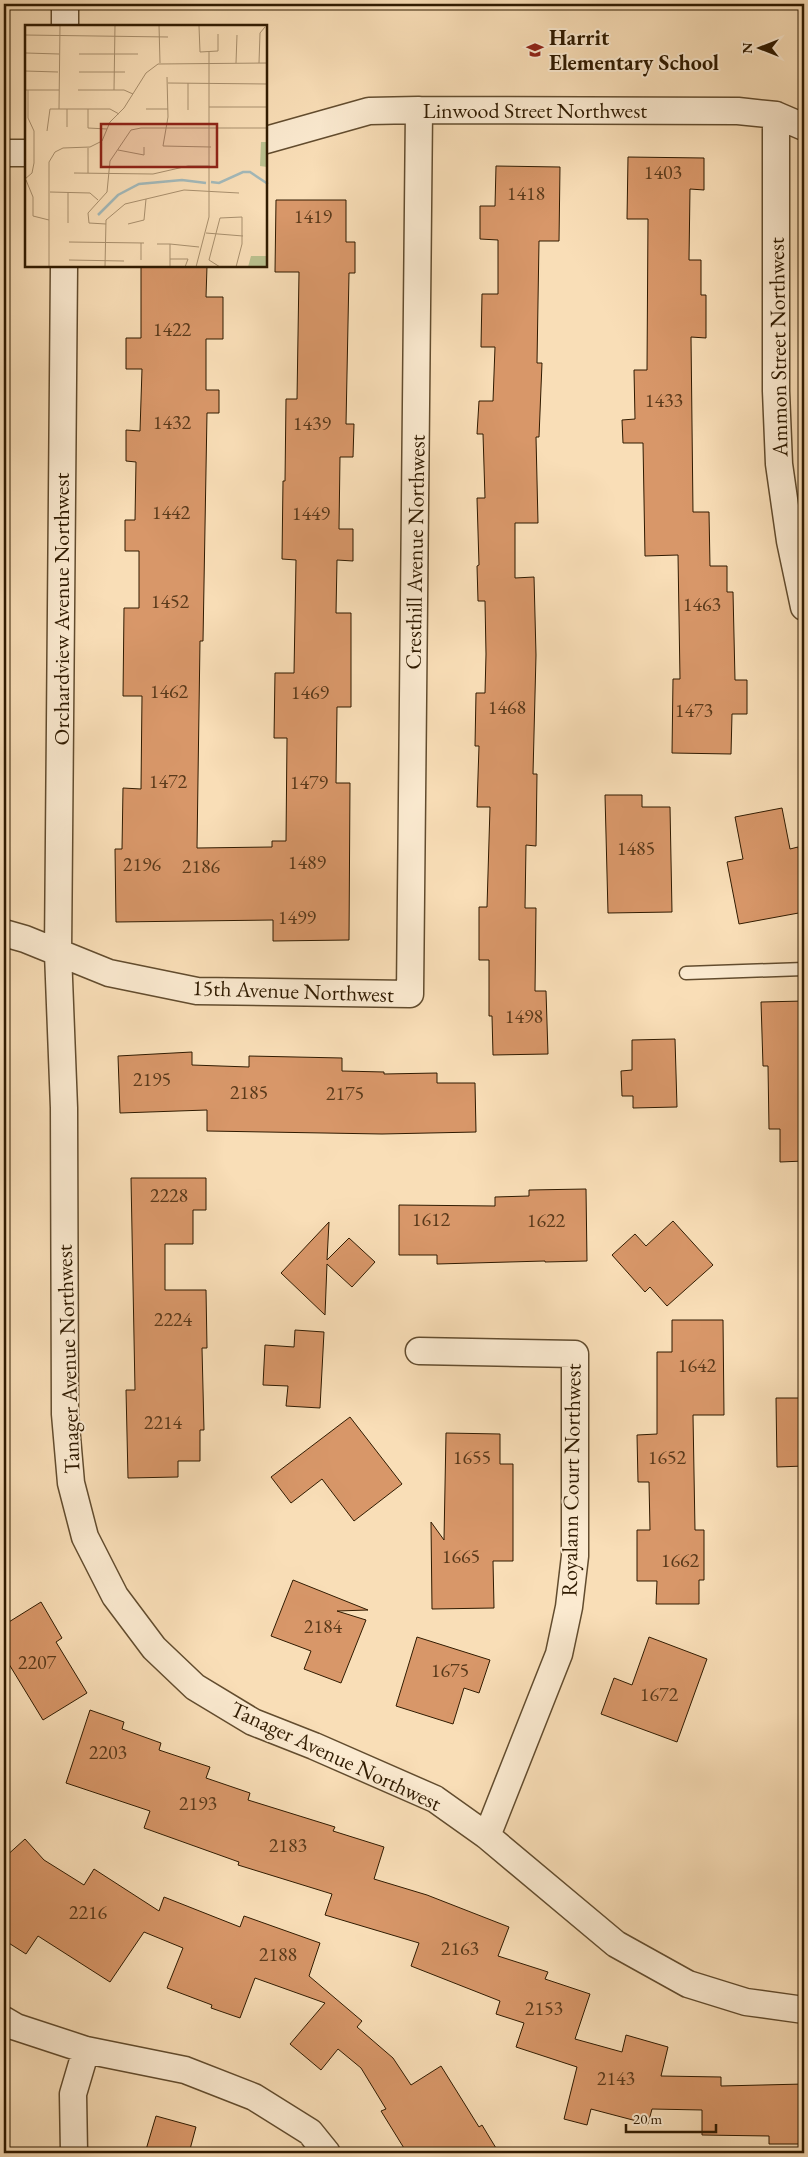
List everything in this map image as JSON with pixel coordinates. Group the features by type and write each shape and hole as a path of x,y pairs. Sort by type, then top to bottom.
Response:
{"street":[{"path":"65,4 65,25"},
{"name":"Cresthill Avenue Northwest","path":"410,994 419,110"},
{"name":"Linwood Street Northwest","path":"268,139 369,111 738,111 776,115 804,127"},
{"name":"Ammon Street Northwest","path":"776,115 776,391 779,464 790,541 804,607"},
{"path":"4,153 25,152"},
{"name":"Orchardview Avenue Northwest","path":"58,952 64,268"},
{"name":"15th Avenue Northwest","path":"4,933 109,972 197,991 410,994"},
{"name":"Tanager Avenue Northwest","path":"58,952 64,1108 65,1414 71,1483 85,1537 115,1596 154,1648 195,1687 253,1722 435,1799 488,1836 616,1944 688,1984 746,2002 804,2010"},
{"name":"Royalann Court Northwest","path":"419,1351 575,1354 575,1556 569,1607 559,1654 488,1836"},
{"path":"4,2020 16,2027 86,2050 185,2070 254,2097 310,2132 327,2153"},
{"path":"74,2153 73,2094 86,2050"}],"lane":[{"path":"686,973 804,969"}],"building":[{"path":"628,157 704,158 704,190 690,189 689,260 701,260 701,295 706,295 706,338 691,337 693,512 709,512 710,566 727,566 727,592 733,592 735,680 747,680 747,714 732,714 731,754 672,753 673,679 680,679 678,555 645,556 643,443 623,443 622,420 635,419 634,370 647,370 648,219 627,219"},
{"path":"496,166 560,167 559,241 539,241 537,363 542,363 539,437 536,437 538,523 515,523 515,578 534,577 536,655 533,774 537,774 536,846 526,845 525,908 536,908 535,991 546,991 548,1054 493,1055 492,1016 489,1016 489,960 479,960 479,907 487,907 490,807 477,807 479,746 475,746 476,693 485,693 486,654 485,601 478,601 477,566 479,565 477,498 485,498 483,434 477,434 479,401 493,401 495,347 481,347 482,294 498,294 498,240 480,239 480,206 495,206"},
{"path":"276,200 346,200 346,242 355,242 355,273 349,273 346,424 354,424 353,457 340,457 339,529 353,529 353,561 337,560 336,613 351,613 351,707 337,707 336,783 350,783 349,940 273,941 273,920 116,922 115,849 122,849 123,788 141,789 142,696 123,696 124,608 139,608 139,551 125,551 125,520 135,520 136,462 126,461 126,430 140,431 142,369 126,369 126,338 141,338 141,268 207,268 206,297 223,297 223,339 206,339 206,390 219,390 219,413 207,413 203,641 200,641 197,848 272,847 272,841 286,841 287,738 274,738 275,673 294,673 296,560 282,559 286,399 297,399 299,272 275,272"},
{"path":"605,795 642,795 642,807 670,807 672,912 608,913"},
{"path":"782,808 790,849 798,847 804,878 804,912 739,924 727,862 743,859 735,817"},
{"path":"804,1001 804,1036 802,1036 804,1161 780,1162 780,1129 769,1129 768,1066 763,1066 761,1002"},
{"path":"675,1039 677,1107 633,1108 633,1096 622,1096 621,1071 632,1070 632,1040"},
{"path":"192,1052 192,1065 249,1067 249,1056 342,1058 342,1071 384,1072 384,1074 437,1073 437,1083 475,1083 476,1132 382,1134 207,1131 207,1110 120,1113 118,1056"},
{"path":"131,1178 206,1178 206,1210 193,1210 193,1244 165,1244 165,1290 206,1290 207,1348 202,1348 204,1430 200,1430 200,1461 178,1461 178,1477 128,1478 126,1390 135,1390"},
{"path":"586,1189 587,1261 437,1264 437,1255 399,1255 399,1205 495,1206 495,1197 529,1196 529,1190"},
{"path":"673,1221 713,1265 667,1306 650,1287 645,1292 612,1255 635,1234 646,1246"},
{"path":"329,1222 327,1260 349,1238 375,1262 352,1287 327,1264 325,1315 281,1273"},
{"path":"672,1320 723,1320 724,1415 693,1415 695,1530 704,1530 704,1580 699,1580 699,1604 656,1604 657,1581 637,1581 637,1530 650,1530 649,1482 638,1482 637,1435 657,1434 657,1352 672,1352"},
{"path":"295,1330 324,1332 320,1408 286,1406 288,1386 263,1385 265,1345 294,1347"},
{"path":"776,1398 804,1398 804,1466 777,1467"},
{"path":"350,1417 402,1484 354,1521 322,1479 291,1503 271,1477"},
{"path":"446,1433 500,1434 500,1464 513,1464 513,1561 493,1561 494,1608 432,1609 431,1522 444,1540"},
{"path":"293,1580 368,1610 337,1611 366,1620 341,1683 304,1669 311,1651 271,1636"},
{"path":"41,1602 62,1638 56,1642 87,1693 43,1720 4,1656 4,1625"},
{"path":"417,1637 490,1660 479,1693 464,1688 453,1724 396,1706"},
{"path":"649,1637 707,1659 677,1742 601,1714 614,1678 632,1685"},
{"path":"90,1710 124,1722 122,1729 161,1743 159,1750 210,1767 206,1778 250,1793 248,1800 335,1827 333,1831 384,1847 374,1879 427,1895 509,1927 498,1956 548,1972 545,1979 590,1994 575,2039 622,2052 626,2035 668,2047 661,2076 721,2077 721,2086 804,2084 804,2144 769,2144 769,2136 702,2135 702,2110 652,2109 648,2124 591,2109 587,2125 564,2119 577,2067 516,2047 524,2023 496,2014 500,2001 411,1966 419,1943 325,1915 332,1894 238,1865 239,1862 144,1828 150,1811 66,1783"},
{"path":"25,1839 44,1860 84,1885 94,1869 159,1911 164,1897 240,1927 244,1916 320,1943 309,1976 362,2021 357,2027 393,2058 411,2085 441,2066 479,2127 482,2125 499,2153 407,2153 381,2111 386,2109 361,2068 338,2049 321,2070 290,2044 325,2003 255,1978 240,2018 211,2008 212,2005 167,1988 183,1948 144,1932 110,1982 38,1936 26,1954 4,1940 4,1858"},
{"path":"156,2116 196,2127 189,2153 145,2153"}],"place":[{"name":"Harrit Elementary School","path":"535,50"}]}
